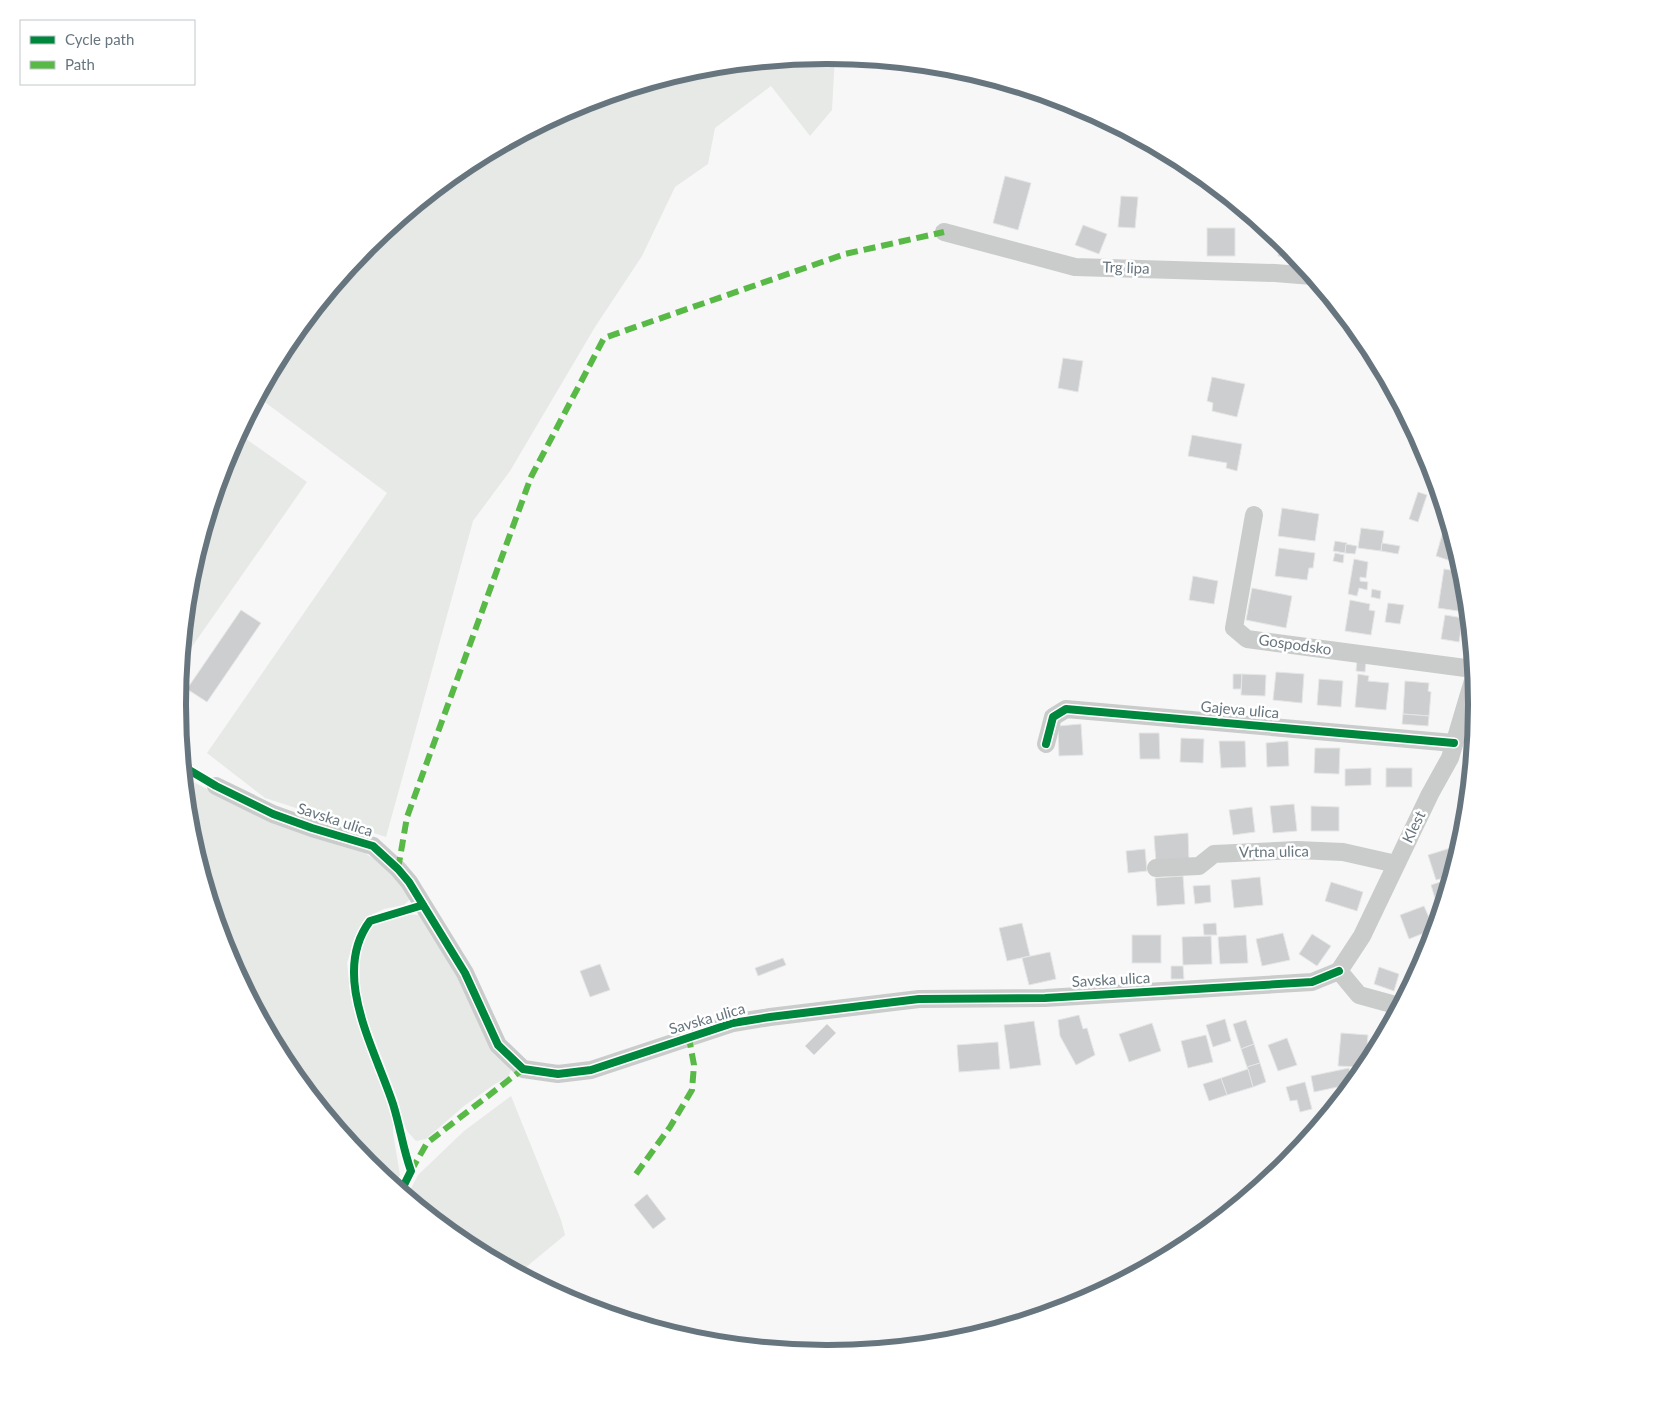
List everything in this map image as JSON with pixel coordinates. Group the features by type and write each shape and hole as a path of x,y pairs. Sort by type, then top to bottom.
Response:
{"street":[{"name":"Trg lipa","path":"944,232 1075,267 1275,272 1302,275"},
{"name":"Gospodsko","path":"1254,515 1234,628 1247,639 1466,668"},
{"name":"Klest","path":"1339,971 1362,936 1430,794 1450,758 1468,701"},
{"name":"Gajeva ulica","path":"1046,744 1053,718 1066,709 1454,743"},
{"name":"Savska ulica","path":"216,786 272,814 373,846 398,869 465,973 498,1044 523,1069 558,1074 591,1070 733,1024 790,1014 919,999 1045,998 1312,982 1339,971"},
{"name":"Vrtna ulica","path":"1156,868 1199,866 1214,854 1297,850 1343,852 1396,864"},
{"path":"1339,971 1359,995 1393,1004"}],"shaded area":[{"path":"835,64 832,110 810,136 771,86 715,128 708,164 675,187 642,256 595,327 510,471 473,521 386,837 265,798 207,753 387,493 263,401 294,349 319,314 374,251 437,196 471,172 544,130 582,113 621,98 702,76 743,69 785,65"},
{"path":"244,438 307,482 189,651 199,579 208,539 220,499"},
{"path":"191,781 270,820 360,850 388,868 411,898 404,905 384,909 367,917 355,937 347,963 351,998 359,1025 393,1112 393,1133 400,1175 398,1179 374,1158 319,1095 272,1025 252,988 220,910 208,870"},
{"path":"401,914 419,915 444,949 511,1070 508,1077 464,1106 426,1139 416,1141 407,1131 402,1119 398,1100 362,1006 358,974 359,953 364,937 375,924"},
{"path":"511,1096 561,1220 565,1235 524,1268 471,1237 437,1213 410,1190 418,1175 464,1131"}],"building":[{"path":"1005,176 1031,183 1018,230 993,223"},
{"path":"1121,196 1138,197 1135,228 1118,227"},
{"path":"1083,225 1107,234 1099,254 1075,245"},
{"path":"1207,228 1235,228 1235,256 1207,256"},
{"path":"1279,250 1285,257 1278,256"},
{"path":"1063,358 1083,361 1078,392 1058,388"},
{"path":"1212,377 1245,384 1237,417 1212,411 1213,403 1207,401"},
{"path":"1192,435 1242,444 1237,471 1226,468 1227,463 1188,456"},
{"path":"1418,492 1427,495 1418,522 1409,519"},
{"path":"1282,508 1319,514 1315,541 1278,536"},
{"path":"1361,528 1384,531 1381,551 1358,548"},
{"path":"1443,530 1451,561 1436,556"},
{"path":"1335,541 1347,543 1345,553 1333,551"},
{"path":"1382,543 1400,546 1398,554 1381,551"},
{"path":"1346,544 1357,546 1355,554 1345,553"},
{"path":"1279,548 1315,553 1313,568 1309,568 1307,580 1275,576"},
{"path":"1335,553 1344,555 1343,563 1333,561"},
{"path":"1354,559 1368,562 1366,578 1360,577 1360,581 1368,582 1367,590 1359,588 1357,596 1348,594"},
{"path":"1444,569 1453,571 1460,611 1438,608"},
{"path":"1193,576 1218,581 1214,604 1189,600"},
{"path":"1252,588 1292,596 1286,628 1246,620"},
{"path":"1372,589 1381,591 1380,599 1371,597"},
{"path":"1350,600 1370,604 1369,610 1375,611 1371,635 1345,631"},
{"path":"1388,603 1404,605 1400,624 1385,622"},
{"path":"241,610 261,623 207,702 187,689"},
{"path":"1445,615 1461,618 1459,642 1441,639"},
{"path":"1357,660 1366,661 1365,672 1356,671"},
{"path":"1276,672 1304,674 1302,703 1273,700"},
{"path":"1233,674 1242,674 1241,689 1233,689"},
{"path":"1242,674 1266,675 1265,696 1241,695"},
{"path":"1358,674 1369,676 1368,681 1389,683 1386,710 1355,707"},
{"path":"1319,679 1343,681 1341,707 1317,705"},
{"path":"1405,681 1429,683 1428,691 1431,692 1429,716 1403,714"},
{"path":"1403,714 1429,716 1428,726 1402,724"},
{"path":"1081,724 1083,755 1059,756 1058,726"},
{"path":"1139,733 1159,733 1160,759 1140,759"},
{"path":"1181,738 1204,739 1203,763 1180,762"},
{"path":"1219,741 1245,741 1246,767 1221,768"},
{"path":"1288,741 1289,766 1267,767 1266,743"},
{"path":"1315,748 1340,748 1339,774 1314,773"},
{"path":"1371,768 1371,785 1345,786 1345,769"},
{"path":"1386,768 1412,768 1412,787 1386,787"},
{"path":"1294,804 1297,831 1273,833 1270,806"},
{"path":"1311,806 1339,807 1339,831 1311,831"},
{"path":"1252,807 1255,832 1233,835 1229,810"},
{"path":"1188,833 1189,861 1156,863 1154,836"},
{"path":"1451,848 1444,878 1436,880 1428,855"},
{"path":"1145,849 1147,871 1128,873 1126,851"},
{"path":"1183,876 1185,904 1157,906 1155,878"},
{"path":"1260,877 1263,905 1234,908 1231,880"},
{"path":"1443,881 1436,903 1431,885"},
{"path":"1331,882 1363,892 1357,911 1325,901"},
{"path":"1210,885 1211,902 1195,904 1193,886"},
{"path":"1424,906 1430,920 1426,932 1409,939 1400,915"},
{"path":"1022,923 1030,956 1007,961 999,928"},
{"path":"1216,923 1217,935 1204,935 1203,924"},
{"path":"1283,933 1290,960 1262,966 1256,939"},
{"path":"1312,934 1331,946 1317,966 1299,954"},
{"path":"1132,935 1161,935 1161,963 1132,963"},
{"path":"1246,935 1248,963 1220,964 1218,937"},
{"path":"1211,936 1212,964 1183,965 1182,937"},
{"path":"1050,952 1056,979 1029,985 1022,958"},
{"path":"783,958 786,965 758,976 755,968"},
{"path":"600,964 610,990 590,997 580,971"},
{"path":"1171,966 1183,966 1184,979 1171,979"},
{"path":"1379,967 1399,974 1394,991 1374,984"},
{"path":"1079,1015 1083,1029 1087,1028 1095,1055 1076,1065 1060,1036 1058,1020"},
{"path":"1225,1019 1231,1041 1213,1047 1206,1025"},
{"path":"1246,1020 1254,1044 1241,1049 1233,1024"},
{"path":"1034,1021 1041,1065 1010,1069 1004,1025"},
{"path":"1152,1023 1161,1051 1129,1062 1119,1034"},
{"path":"827,1024 836,1033 814,1055 805,1046"},
{"path":"1341,1033 1368,1035 1367,1049 1355,1067 1338,1066"},
{"path":"1206,1035 1213,1062 1188,1068 1181,1041"},
{"path":"1287,1038 1297,1065 1278,1071 1268,1045"},
{"path":"998,1042 1000,1069 959,1072 957,1045"},
{"path":"1254,1044 1260,1063 1247,1067 1241,1049"},
{"path":"1260,1063 1266,1082 1253,1087 1247,1067"},
{"path":"1349,1068 1350,1074 1341,1086 1314,1092 1311,1076"},
{"path":"1248,1069 1253,1087 1227,1095 1221,1078"},
{"path":"1221,1078 1227,1095 1209,1101 1203,1084"},
{"path":"1305,1082 1312,1109 1300,1112 1297,1100 1290,1101 1286,1087"},
{"path":"647,1194 666,1219 653,1229 634,1205"}],"marked path":[{"path":"398,869 407,817 531,477 604,338 845,254 944,232"},
{"path":"636,1174 670,1127 692,1090 694,1065 689,1038"},
{"path":"411,1171 427,1143 523,1069"}],"cycle path":[{"path":"1046,744 1053,717 1066,709 1454,743"},
{"path":"190,771 216,786 273,814 373,846 409,882 465,973 498,1045 523,1069 558,1074 591,1070 733,1023 919,999 1045,998 1312,982 1339,971"},
{"path":"404,1185 411,1171 393,1104 367,1036 360,1012 355,988 354,964 359,942 370,921 423,905"}]}
